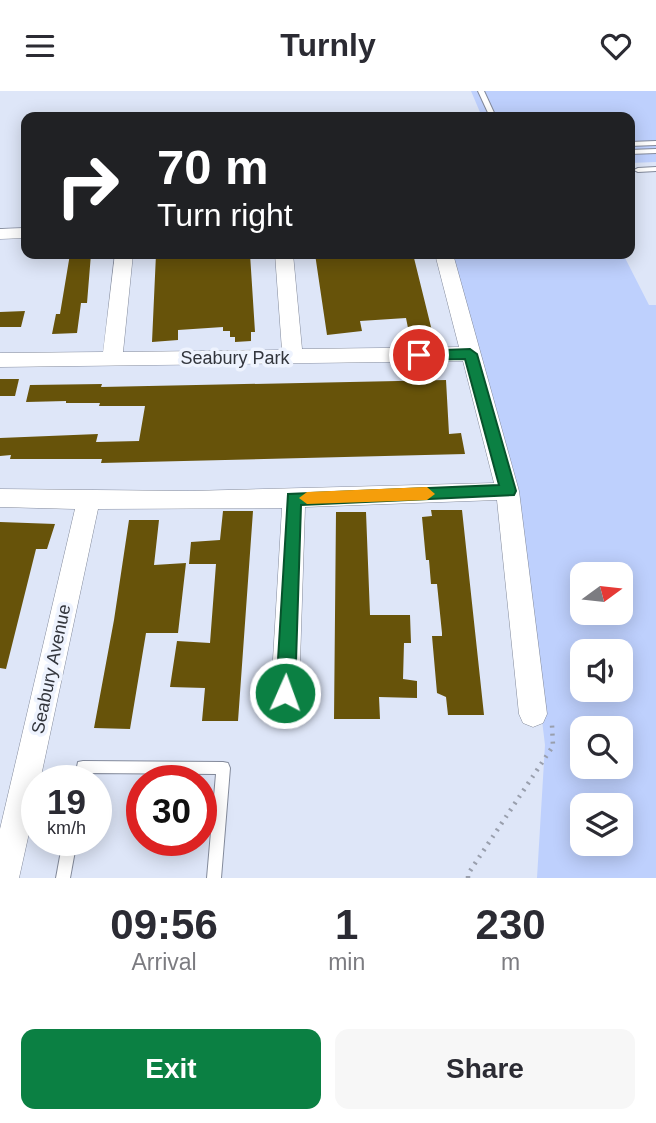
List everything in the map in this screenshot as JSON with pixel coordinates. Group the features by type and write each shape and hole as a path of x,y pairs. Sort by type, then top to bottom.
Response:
{"street":[{"path":"0,234 21,233"},
{"path":"113,358 123,259"},
{"path":"284,259 293,358"},
{"path":"445,259 508,491 533,713"},
{"name":"Seabury Park","path":"0,359 293,358 470,354"},
{"path":"0,498 88,501 293,499 508,491"},
{"path":"285,693 293,499"},
{"name":"Seabury Avenue","path":"4,878 88,501"}],"lane":[{"path":"481,91 491,112"},
{"path":"635,144 656,143"},
{"path":"635,152 656,151"},
{"path":"638,170 656,169"},
{"path":"112,767 223,768 214,878"},
{"path":"63,878 66,856"}],"path":[{"path":"467,877 553,746 552,725 533,713"}],"shaded area":[{"path":"471,91 656,91 656,162 635,163 635,112 480,112"},
{"path":"451,259 626,259 649,305 656,305 656,878 537,878 545,745 516,505"}],"building":[{"path":"69,259 91,259 87,303 81,303 77,333 52,334 56,314 60,314"},
{"path":"156,259 250,259 255,332 251,332 251,341 235,342 235,337 230,337 230,331 223,331 223,327 178,330 178,340 152,342"},
{"path":"316,259 414,259 432,331 409,333 406,318 360,321 362,331 327,335"},
{"path":"25,311 21,327 0,327 0,312"},
{"path":"0,379 19,379 15,396 0,396"},
{"path":"446,380 449,434 461,433 465,454 101,463 102,459 10,459 11,455 0,456 0,438 98,434 96,442 139,441 145,406 99,406 100,403 66,401 26,402 30,385 102,384 101,387"},
{"path":"431,510 462,510 484,715 448,715 446,697 437,693 432,636 442,636 442,633 437,584 431,584 422,517 432,516"},
{"path":"223,511 253,511 238,721 202,721 205,688 170,687 177,641 210,643 216,564 189,564 191,542 220,540"},
{"path":"336,512 366,512 370,615 410,615 411,643 404,643 403,679 417,681 417,698 379,697 380,719 334,719"},
{"path":"129,520 159,520 154,565 186,563 178,633 146,633 130,729 94,728 114,620"},
{"path":"0,522 55,524 47,549 36,549 6,669 0,668"}],"slow traffic":[{"path":"307,498 427,494"}],"route":[{"path":"285,693 293,499 508,491 470,354 419,355"}]}
